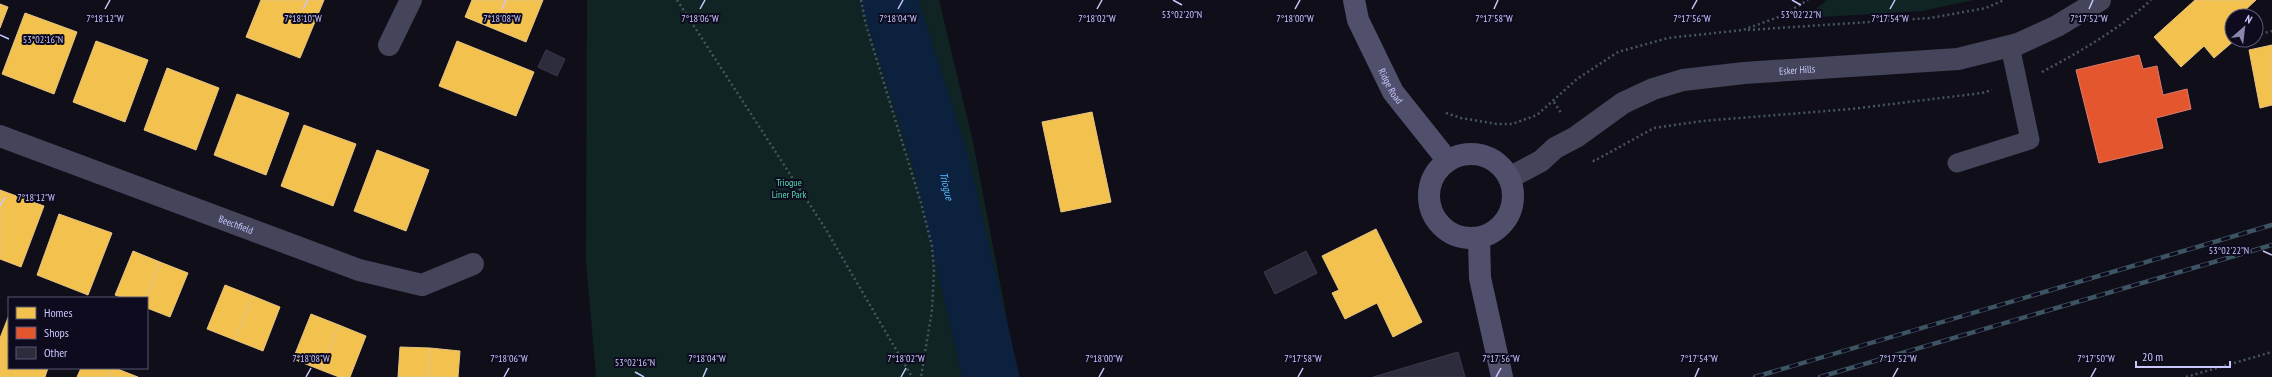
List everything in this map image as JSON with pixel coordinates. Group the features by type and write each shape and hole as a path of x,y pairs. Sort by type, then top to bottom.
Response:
{"street":[{"path":"389,45 411,0"},
{"name":"Ridge Road","path":"1354,0 1358,20 1393,92 1448,161"},
{"name":"Esker Hills","path":"1509,178 1541,161 1555,148 1576,137 1624,103 1653,89 1683,80 1744,73 1958,58 2010,46 2057,26 2100,0"},
{"name":"Beechfield","path":"0,136 359,270 422,285 473,264"},
{"path":"1467,153 1481,155 1495,161 1509,178 1512,184 1514,199 1510,213 1503,224 1492,233 1479,238 1466,238 1452,235 1441,227 1433,216 1428,203 1428,190 1432,176 1448,161 1453,157 1467,153"},
{"path":"1479,238 1480,278 1502,377"}],"lane":[{"path":"1957,163 2030,140 2010,46"}],"path":[{"path":"677,0 825,228 912,377"},
{"path":"862,0 866,25 922,203 932,246 934,271 932,310 921,377"},
{"path":"1743,30 1781,16 1808,0"},
{"path":"1439,110 1461,118 1497,124 1512,124 1537,115 1577,79 1618,52 1668,38 1743,30 1930,18 1986,8 2004,0"},
{"path":"1594,161 1654,128 1702,121 1851,109 1982,93 2037,75 2094,44 2136,14 2151,0"},
{"path":"2186,377 2272,352"}],"green space":[{"name":"Triogue Liner Park","path":"587,0 939,0 973,142 1018,377 596,377 586,260"},
{"path":"1827,0 1974,0 1922,11 1805,18"}],"building: Homes":[{"path":"261,0 324,0 300,58 246,37"},
{"path":"472,0 543,0 526,42 465,17"},
{"path":"2195,0 2256,0 2247,8 2224,8 2224,48 2226,48 2214,58 2204,46 2181,67 2154,37"},
{"path":"0,4 8,7 0,28"},
{"path":"25,13 77,32 54,94 2,74"},
{"path":"96,41 148,60 125,122 73,102"},
{"path":"457,41 534,72 516,116 439,86"},
{"path":"2272,45 2272,105 2260,108 2249,50 2264,48"},
{"path":"167,68 219,88 196,150 144,130"},
{"path":"237,94 289,113 266,175 214,155"},
{"path":"1092,112 1111,202 1061,212 1042,122"},
{"path":"304,125 356,144 333,206 281,186"},
{"path":"377,150 429,170 406,231 354,211"},
{"path":"0,190 44,206 21,267 0,259"},
{"path":"59,214 112,233 88,295 37,275"},
{"path":"1376,229 1422,322 1393,337 1377,303 1345,319 1332,293 1339,290 1322,256"},
{"path":"133,251 160,262 146,297 120,297 115,295"},
{"path":"160,262 188,273 170,317 148,308 148,297 146,297"},
{"path":"225,285 253,296 235,340 207,329"},
{"path":"253,296 280,307 263,351 235,340"},
{"path":"311,314 339,325 321,370 293,359"},
{"path":"8,318 8,369 48,369 45,377 0,377 0,338"},
{"path":"339,325 366,336 350,377 339,377 321,370"},
{"path":"400,347 430,348 428,377 398,377"},
{"path":"430,348 460,351 458,377 428,377"},
{"path":"81,369 113,369 109,377 77,377"},
{"path":"113,369 118,369 138,377 109,377"}],"building: Shops":[{"path":"2139,55 2143,69 2157,66 2163,95 2187,89 2191,109 2156,118 2163,148 2099,163 2076,70"}],"building: Other":[{"path":"546,50 565,59 557,76 538,67"},
{"path":"1306,251 1317,273 1275,294 1264,272"},
{"path":"1458,352 1465,377 1373,377"}],"waterway":[{"name":"Triogue","path":"889,0 941,162 991,377"}],"railway":[{"path":"1755,377 2272,225"},
{"path":"1820,377 2272,245"}]}
